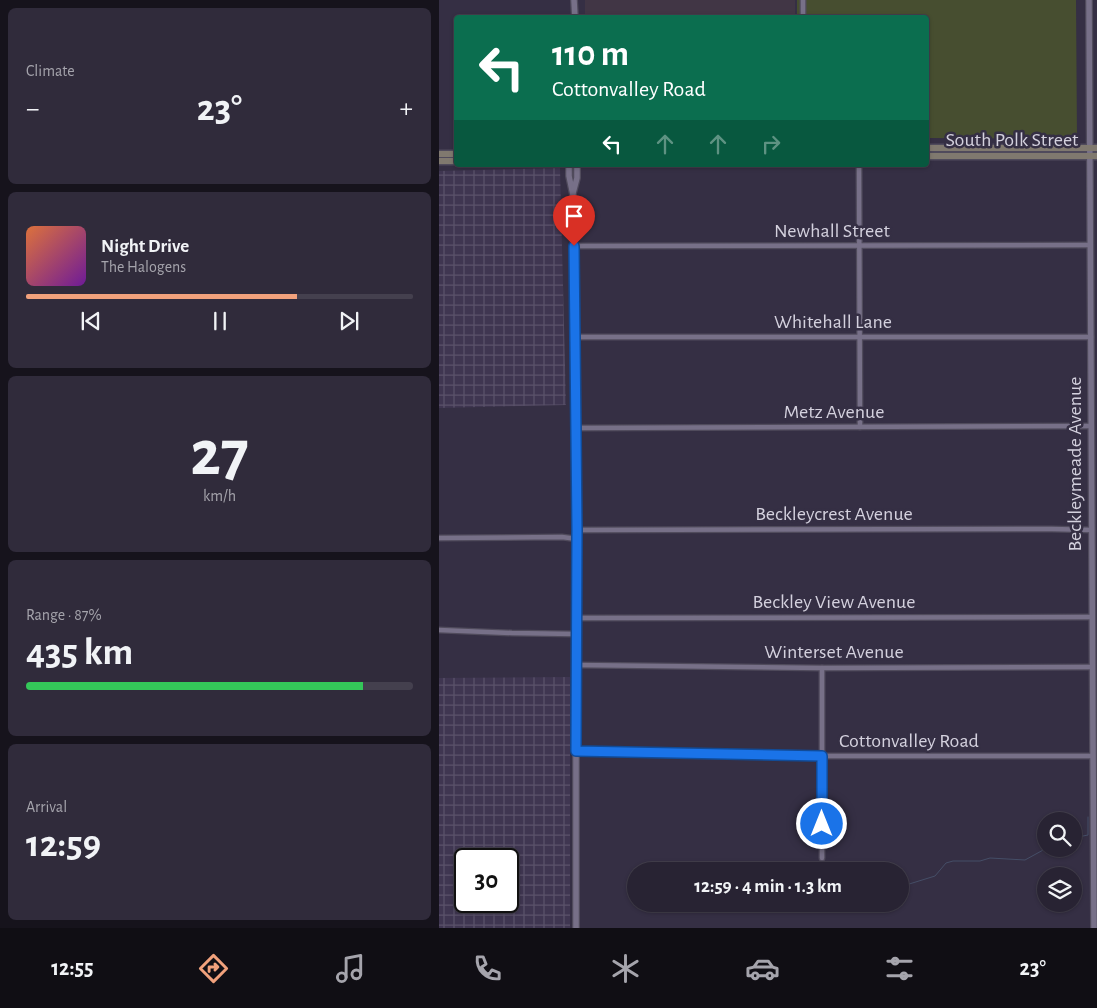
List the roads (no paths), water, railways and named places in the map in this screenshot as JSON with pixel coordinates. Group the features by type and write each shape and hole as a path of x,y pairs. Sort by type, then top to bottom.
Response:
{"main road":[{"name":"South Polk Street","path":"929,148 1094,148"},
{"path":"967,148 967,156"},
{"path":"439,154 454,154"},
{"name":"South Polk Street","path":"929,156 1094,156"},
{"path":"439,161 454,161"}],"street":[{"path":"574,0 575,15"},
{"path":"803,0 803,15"},
{"name":"Beckleymeade Avenue","path":"1089,0 1094,148 1090,245 1092,530 1095,569 1092,617 1095,644 1092,667 1095,804 1094,928"},
{"path":"569,167 573,195 576,338 576,928"},
{"path":"573,195 577,178 577,167"},
{"path":"859,167 860,427"},
{"name":"Newhall Street","path":"574,246 1090,245"},
{"name":"Whitehall Lane","path":"576,338 1091,337"},
{"name":"Metz Avenue","path":"576,428 1091,426"},
{"name":"Beckleycrest Avenue","path":"577,530 1092,530"},
{"path":"439,538 562,537 577,539"},
{"name":"Beckley View Avenue","path":"576,618 1092,617"},
{"path":"439,630 575,634"},
{"name":"Winterset Avenue","path":"576,665 822,668 1092,667"},
{"path":"822,668 822,858"},
{"name":"Cottonvalley Road","path":"576,751 822,756 1093,756"}],"waterway":[{"path":"1082,836 1088,835 1088,817"},
{"path":"909,884 935,876 946,863 953,861 980,861 990,858 1025,860 1037,853"}]}
